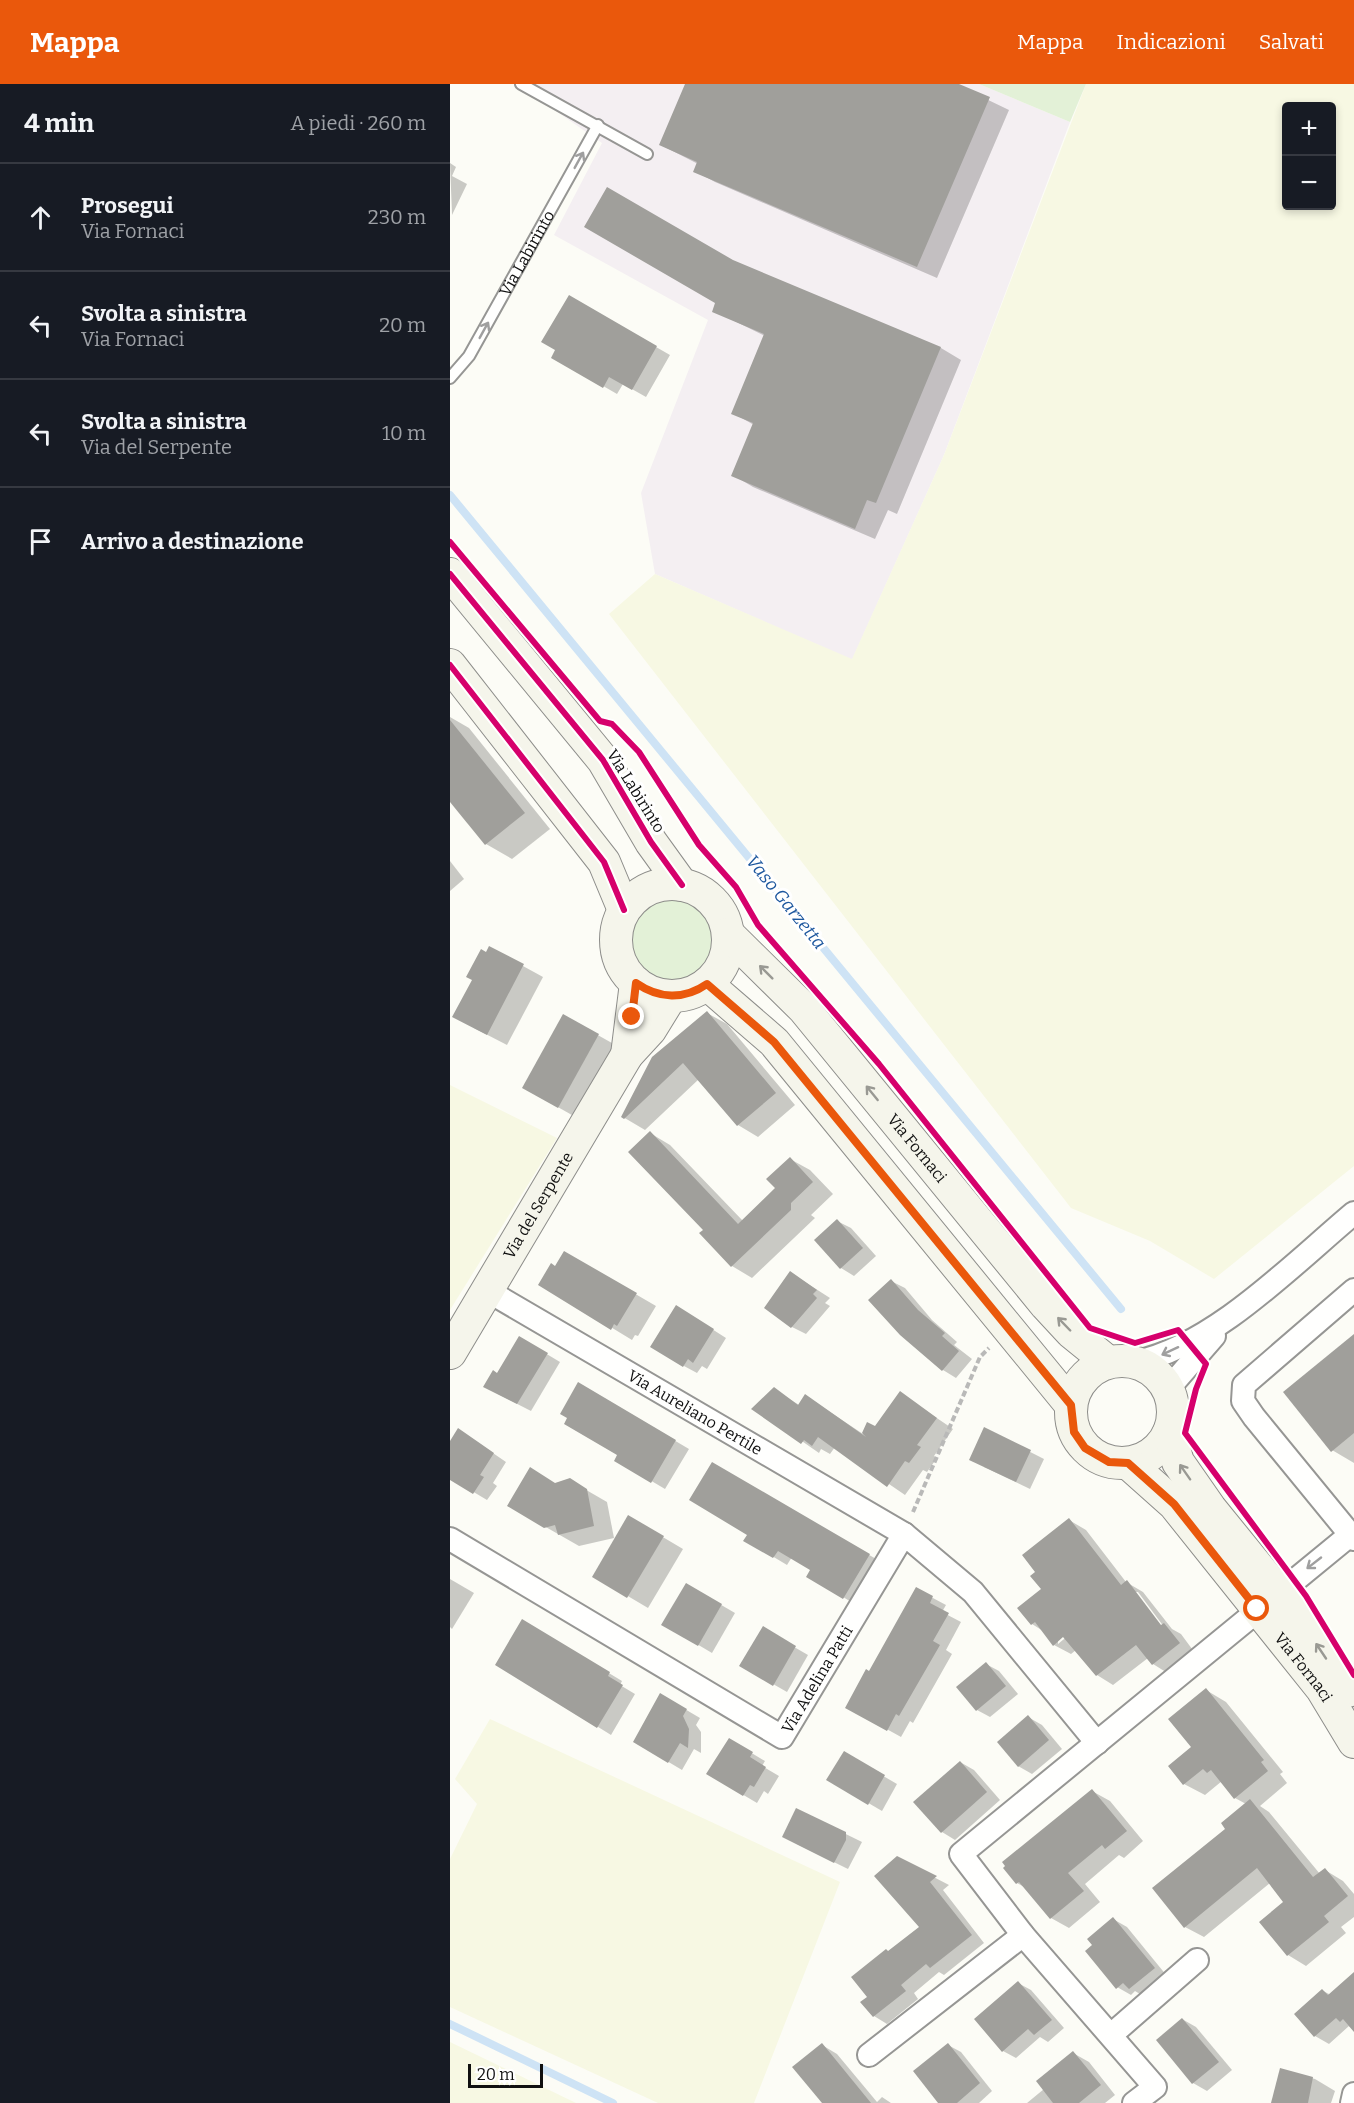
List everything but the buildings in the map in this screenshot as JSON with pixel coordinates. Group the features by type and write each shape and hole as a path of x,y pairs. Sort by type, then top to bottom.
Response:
{"street":[{"name":"Via Labirinto","path":"450,574 603,760 651,842 682,885"},
{"path":"450,664 604,862 624,910"},
{"path":"682,885 669,884 647,889 624,910 618,925 616,947 623,969 636,983 646,990 671,996 689,994 707,984 726,956 728,934"},
{"name":"Via Fornaci","path":"682,885 700,891 710,899 725,922 728,934 804,1009 1046,1305 1071,1332 1122,1362 1149,1368 1168,1389 1173,1410 1169,1432 1178,1462 1268,1600 1354,1742"},
{"name":"Via del Serpente","path":"627,1055 636,983"},
{"name":"Via Fornaci","path":"707,984 774,1042 1009,1328 1071,1405 1074,1432 1085,1448 1109,1462 1128,1463 1174,1504 1268,1600 1354,1700"},
{"name":"Via del Serpente","path":"450,1353 627,1055 650,1030 671,996"},
{"path":"1071,1405 1079,1383 1097,1367 1154,1359 1188,1343 1237,1311 1354,1213"},
{"path":"1134,2103 1155,2087 1023,1935 961,1854 1268,1600 1352,1537 1243,1401 1244,1385 1354,1290"},
{"name":"Via Aureliano Pertile","path":"488,1291 904,1534"},
{"path":"1168,1389 1237,1311"},
{"path":"1128,1463 1153,1453 1169,1432"},
{"path":"904,1534 973,1592 1097,1743"},
{"name":"Via Adelina Patti","path":"450,1539 782,1737 904,1534"},
{"path":"869,2055 1023,1935"},
{"path":"1111,2035 1197,1959"},
{"path":"1352,2103 1354,2094"}],"lane":[{"path":"521,84 647,154"},
{"name":"Via Labirinto","path":"450,378 469,356 598,125"}],"path":[{"path":"904,1534 980,1357 1009,1328"}],"shaded area":[{"path":"517,84 979,84 1070,122 944,455 852,660 655,574 641,493 708,320 554,235 602,143"}],"green space":[{"path":"979,84 1086,84 1070,122"},
{"path":"1086,84 1354,84 1354,1166 1214,1279 1150,1241 1071,1208 609,614 655,574 852,659 944,455"},
{"path":"672,900 688,903 701,912 710,925 713,941 710,957 701,970 688,979 672,982 656,979 643,970 634,957 631,941 634,925 643,912 656,903"},
{"path":"450,1085 557,1138 450,1310"},
{"path":"490,1719 840,1882 754,2103 658,2103 450,2007 450,1859 477,1804 455,1779"},
{"path":"450,2042 576,2103 450,2103"}],"waterway":[{"name":"Vaso Garzetta","path":"450,495 1121,1309"},
{"path":"450,2024 613,2103"}],"cycle path":[{"path":"450,542 600,721 612,724 639,752 699,845 736,887 758,925 879,1064 1090,1328 1135,1343 1178,1330 1206,1364 1196,1389 1185,1433 1306,1596 1354,1675"},
{"path":"450,574 603,760 651,842 682,885"},
{"path":"450,665 604,862 624,910"}],"route":[{"path":"632,1017 636,983 646,990 671,996 689,994 707,984 774,1042 1071,1405 1072,1424 1079,1441 1092,1454 1101,1459 1128,1463 1174,1504 1257,1609"}]}
